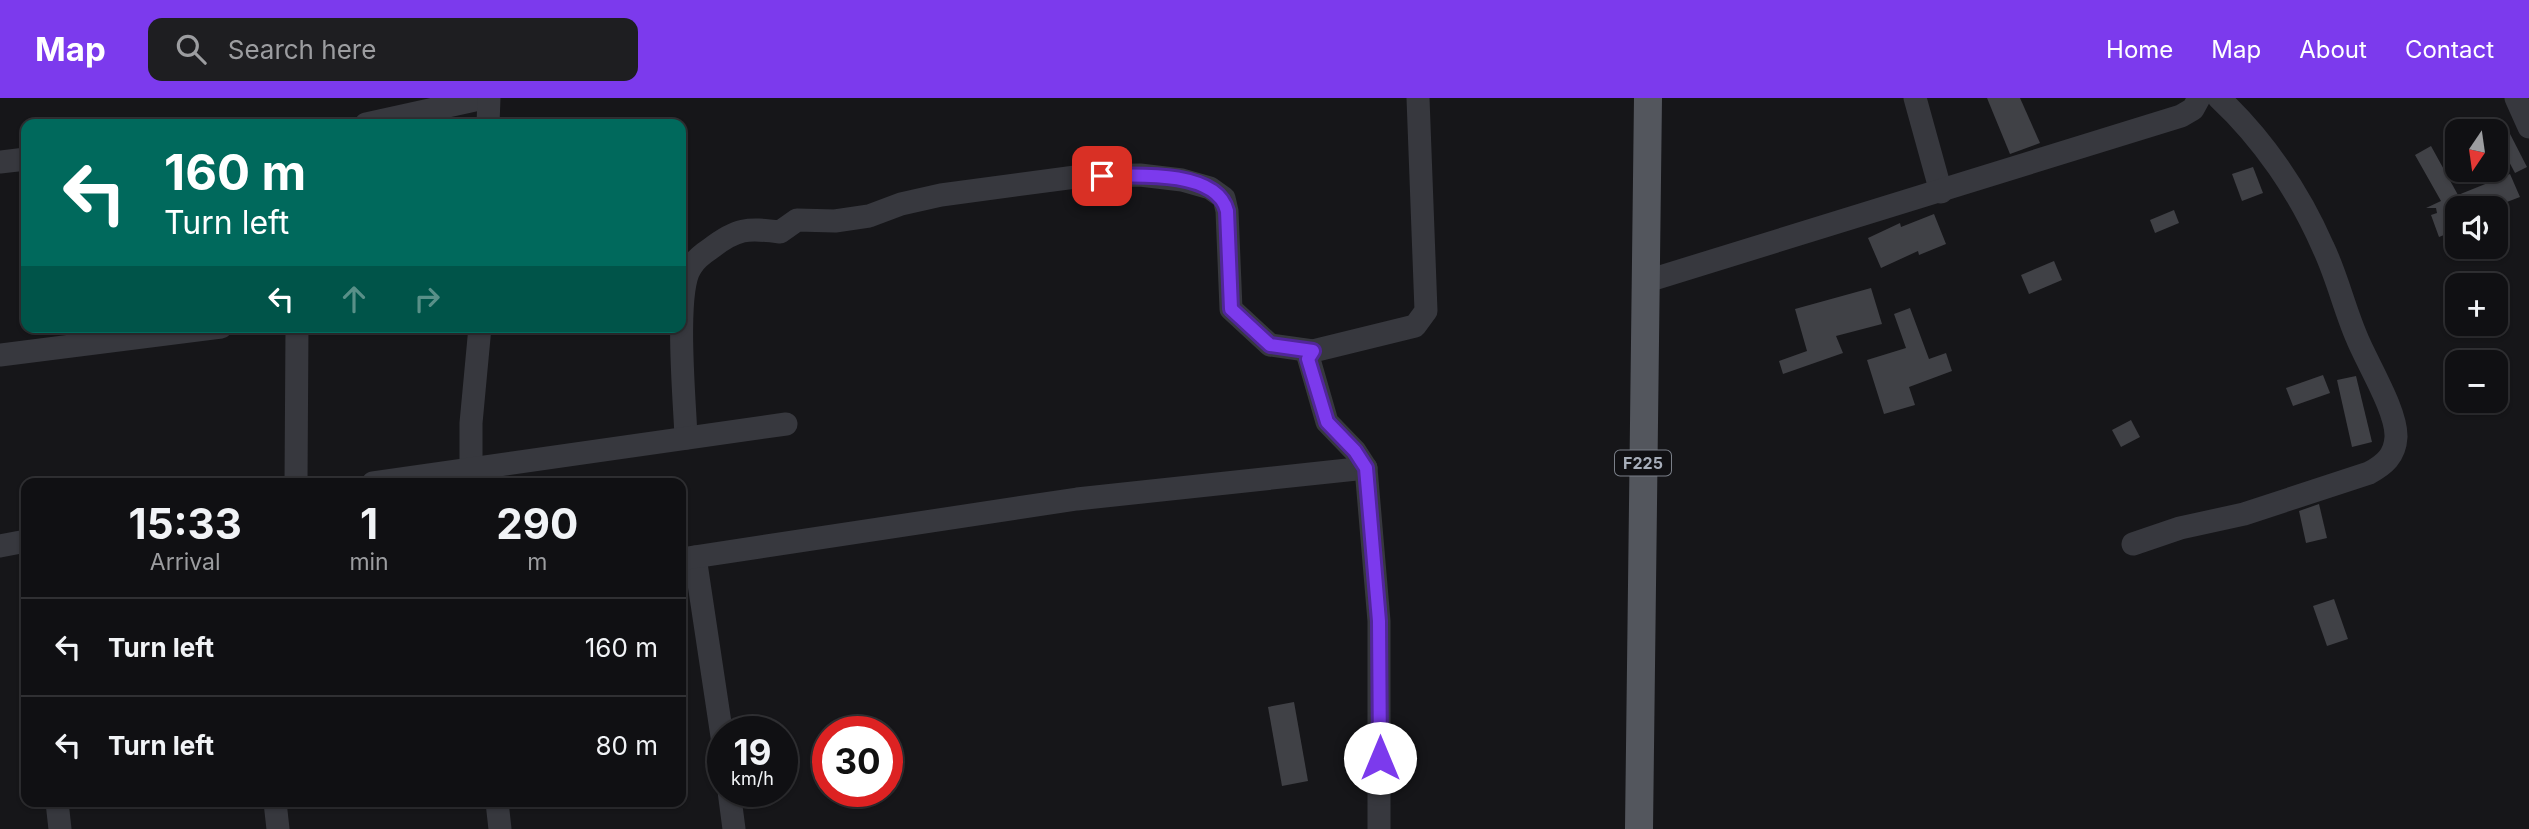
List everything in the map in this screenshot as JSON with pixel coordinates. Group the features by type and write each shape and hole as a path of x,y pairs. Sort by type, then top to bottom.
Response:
{"main road":[{"name":"F225","path":"1639,829 1648,98"}],"street":[{"path":"389,119 487,98 488,119"},
{"path":"686,284 690,268 731,233 757,229 780,232 797,220 835,221 869,216 901,204 941,195 1094,176 1151,176 1182,180 1210,188 1224,198 1227,211 1231,309 1270,345 1313,351 1415,326 1426,310 1418,98"},
{"path":"1915,98 1941,192"},
{"path":"1644,282 2181,116 2193,109 2199,98"},
{"path":"2133,544 2180,528 2244,514 2369,474 2384,465 2392,454 2396,439 2395,422 2356,337 2324,247 2299,200 2267,150 2220,98"},
{"path":"2516,98 2529,127"},
{"path":"0,162 21,160"},
{"path":"0,355 174,333"},
{"path":"296,478 297,333"},
{"path":"471,475 471,423 479,333"},
{"path":"683,333 686,438"},
{"path":"1313,351 1308,359 1327,422 1355,451 1366,468 1379,621 1379,829"},
{"path":"434,478 471,475 686,438 786,424"},
{"path":"718,716 688,558 1077,499 1366,468"},
{"path":"0,546 21,542"},
{"path":"58,807 60,829"},
{"path":"276,807 278,829"},
{"path":"498,807 500,829"},
{"path":"731,807 734,829"}],"building":[{"path":"1987,98 2020,98 2040,143 2010,154"},
{"path":"2508,130 2527,167 2515,173 2508,160"},
{"path":"2431,146 2445,171 2445,182 2451,182 2458,195 2490,182 2508,182 2510,174 2520,197 2508,202 2508,196 2445,196 2445,238 2444,235 2439,237 2431,215 2437,213 2436,208 2426,208 2441,201 2415,155"},
{"path":"2253,167 2263,193 2242,201 2232,174"},
{"path":"2174,210 2179,223 2155,233 2150,220"},
{"path":"1934,214 1946,244 1919,255 1918,251 1881,268 1868,238 1900,223 1901,227"},
{"path":"2054,261 2062,280 2029,294 2021,275"},
{"path":"1871,288 1882,324 1836,336 1843,353 1783,374 1779,361 1807,351 1795,309"},
{"path":"1910,308 1929,359 1946,353 1952,371 1909,387 1915,405 1884,414 1867,360 1906,348 1894,314"},
{"path":"2323,375 2330,393 2293,406 2286,388"},
{"path":"2356,376 2372,442 2352,447 2337,380"},
{"path":"2131,420 2140,437 2121,447 2112,430"},
{"path":"2319,504 2327,538 2306,543 2299,511"},
{"path":"2334,599 2348,639 2327,646 2313,606"},
{"path":"1294,702 1308,781 1282,786 1268,707"}],"route":[{"path":"1102,176 1140,175 1182,180 1210,188 1224,198 1227,211 1231,309 1270,345 1313,351 1308,359 1327,422 1355,451 1366,468 1379,621 1380,758"}]}
